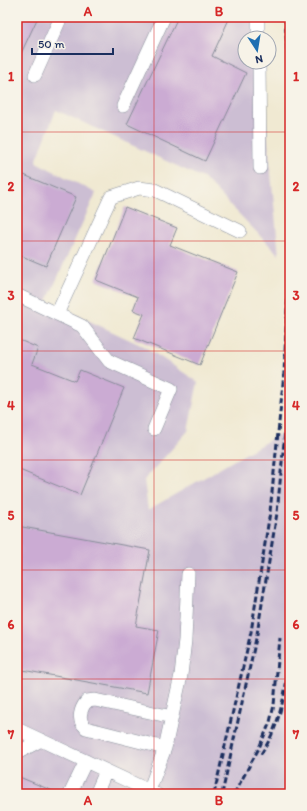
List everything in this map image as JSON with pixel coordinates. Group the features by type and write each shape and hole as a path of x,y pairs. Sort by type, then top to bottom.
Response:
{"street":[{"path":"35,75 61,17"},
{"path":"123,106 164,17"},
{"path":"258,17 258,30"},
{"path":"258,70 260,168"},
{"path":"57,314 111,197 138,188 155,190 240,231"},
{"path":"17,295 82,326 109,361 171,389 154,429"},
{"path":"17,729 152,792 165,748 181,676 185,640 188,574"},
{"path":"165,748 86,728 80,717 83,705 87,701 94,700 172,717"},
{"path":"17,753 41,740"},
{"path":"70,794 86,761"},
{"path":"96,794 106,771"}],"shaded area":[{"path":"17,17 255,17 256,30 237,30 237,70 261,70 279,255 205,179 56,110 36,162 96,193 47,301 145,347 198,382 188,431 144,480 148,510 290,428 290,794 17,794"}],"building":[{"path":"17,17 38,17 17,62"},
{"path":"178,17 230,17 212,56 237,68 237,70 246,73 205,161 127,124"},
{"path":"17,172 76,197 46,266 17,254"},
{"path":"125,207 177,228 170,245 238,272 200,365 134,338 144,314 133,310 138,297 96,280"},
{"path":"17,339 38,348 32,364 75,381 80,370 124,388 80,495 17,469"},
{"path":"17,526 150,550 136,626 159,630 147,693 17,669"},
{"path":"17,776 60,794 17,794"}],"railway":[{"path":"285,17 290,116"},
{"path":"214,794 251,632 270,512 284,373 290,251"},
{"path":"222,794 257,634 277,513 290,381"},
{"path":"234,794 259,748 270,722 274,705 280,638"},
{"path":"261,754 273,733 277,722 290,663"}]}
